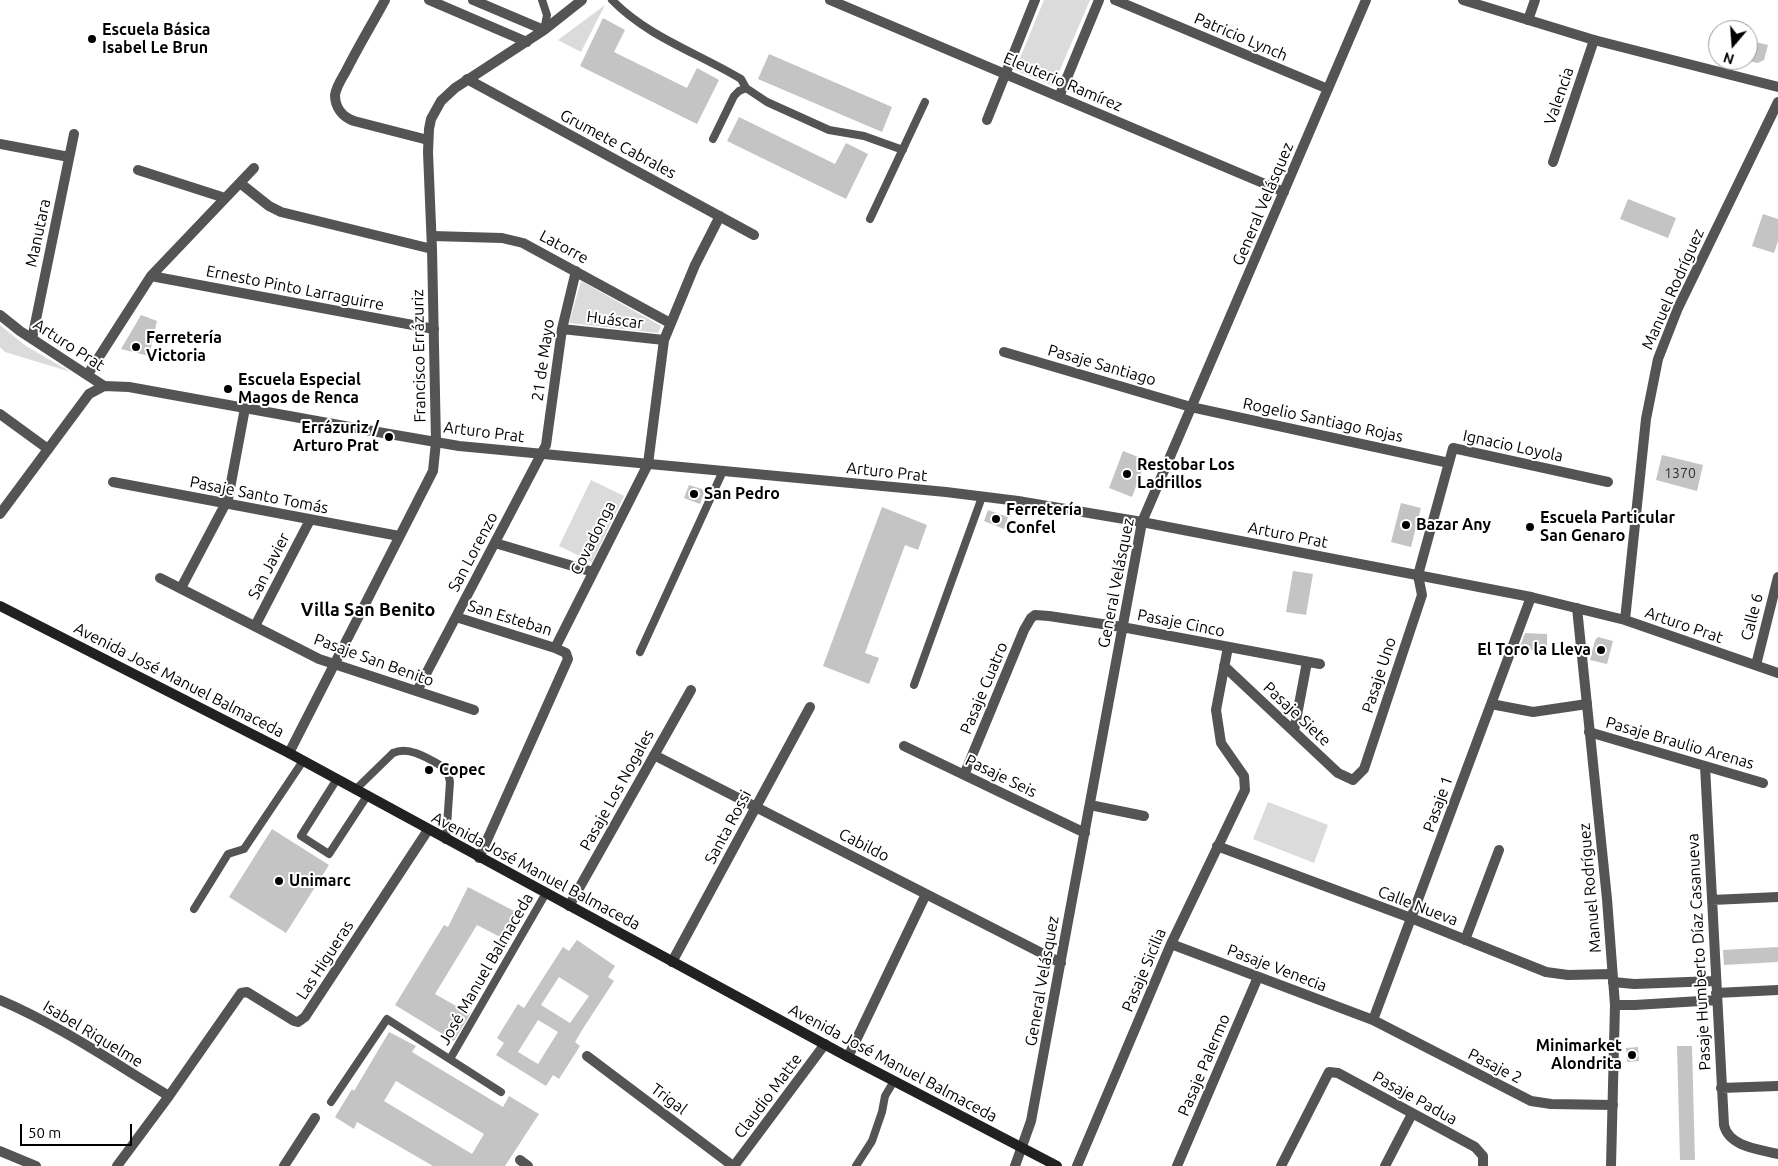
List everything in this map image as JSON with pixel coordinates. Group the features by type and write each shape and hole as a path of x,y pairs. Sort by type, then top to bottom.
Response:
{"main road":[{"name":"Avenida José Manuel Balmaceda","path":"0,606 289,753 848,1057 1057,1166"}],"street":[{"path":"385,0 354,53 336,89 336,101 345,116 354,121 428,140"},
{"path":"429,0 527,42"},
{"path":"473,0 544,30"},
{"name":"Francisco Errázuriz","path":"289,753 433,471 436,442 428,140 430,124 436,109 447,94 467,79 527,42 582,0"},
{"name":"Eleuterio Ramírez","path":"830,0 1284,192"},
{"path":"987,120 1035,0"},
{"path":"1059,97 1099,0"},
{"name":"Patricio Lynch","path":"1115,0 1328,89"},
{"name":"General Velásquez","path":"1015,1166 1032,1121 1142,522 1366,0"},
{"path":"1463,0 1594,40 1778,87"},
{"path":"1528,20 1535,0"},
{"name":"Valencia","path":"1553,162 1594,40"},
{"name":"Grumete Cabrales","path":"467,79 754,235"},
{"name":"Manuel Rodríguez","path":"1624,620 1646,419 1658,359 1678,308 1778,102"},
{"name":"Manutara","path":"32,338 74,134"},
{"path":"0,144 70,157"},
{"path":"88,374 151,276 254,168"},
{"path":"138,170 225,198"},
{"path":"240,183 269,206 282,212 432,249"},
{"name":"Covadonga","path":"555,648 648,464 664,340 695,265 720,216"},
{"name":"Latorre","path":"432,236 517,240 670,323"},
{"name":"21 de Mayo","path":"542,454 548,435 562,329 576,271"},
{"name":"Ernesto Pinto Larraguirre","path":"151,276 434,329"},
{"name":"Arturo Prat","path":"0,315 104,386 130,387 436,442 542,454 982,496 1142,522 1531,597 1624,620 1778,673"},
{"name":"Huáscar","path":"562,329 664,340"},
{"name":"Pasaje Santiago","path":"1004,352 1191,407"},
{"path":"0,514 89,394 104,386"},
{"name":"Rogelio Santiago Rojas","path":"1191,407 1449,463"},
{"path":"181,588 226,504 231,488 245,408"},
{"path":"0,414 48,449"},
{"name":"Ignacio Loyola","path":"1418,575 1453,448 1608,482"},
{"name":"San Lorenzo","path":"417,692 542,454"},
{"name":"Pasaje Santo Tomás","path":"114,482 399,536"},
{"name":"San Javier","path":"255,626 310,520"},
{"path":"495,543 593,572"},
{"name":"Pasaje Uno","path":"1353,780 1364,769 1422,595 1418,575"},
{"name":"Calle 6","path":"1756,666 1778,577"},
{"name":"Pasaje San Benito","path":"160,578 319,659 474,710"},
{"name":"Pasaje 1","path":"1372,1020 1531,597"},
{"name":"Manuel Rodríguez","path":"1576,608 1607,899 1613,978 1611,1166"},
{"name":"Pasaje Cinco","path":"1035,615 1122,627 1320,664"},
{"name":"Pasaje Cuatro","path":"964,775 1024,630 1035,615"},
{"name":"San Esteban","path":"456,617 555,648"},
{"path":"1224,666 1228,647"},
{"path":"479,858 566,663 566,653 555,648"},
{"path":"1294,731 1307,662"},
{"name":"Pasaje Siete","path":"1224,666 1338,773 1353,780"},
{"name":"Pasaje Sicilia","path":"1077,1166 1171,944 1245,790 1244,776 1221,743 1216,710 1224,666"},
{"name":"Pasaje Los Nogales","path":"569,906 691,690"},
{"path":"1491,704 1533,712 1587,704"},
{"name":"Santa Rossi","path":"672,962 810,707"},
{"name":"Pasaje Braulio Arenas","path":"1589,732 1763,783"},
{"name":"Pasaje Seis","path":"904,746 1085,833"},
{"name":"Cabildo","path":"654,755 1061,962"},
{"name":"Pasaje Humberto Díaz Casanueva","path":"1705,766 1722,1118 1728,1135 1735,1141 1778,1154"},
{"path":"1090,805 1144,816"},
{"name":"Las Higueras","path":"118,1166 241,993 247,992 294,1022 302,1020 428,830"},
{"name":"Calle Nueva","path":"1217,846 1411,918 1546,972 1568,976 1613,978 1634,984 1715,981"},
{"path":"1465,940 1499,850"},
{"path":"848,1057 926,894"},
{"path":"1712,900 1778,897"},
{"name":"Pasaje Venecia","path":"1171,944 1372,1020"},
{"name":"Pasaje Palermo","path":"1177,1166 1258,977"},
{"path":"1614,1004 1635,1005 1778,990"},
{"name":"Isabel Riquelme","path":"0,1000 61,1031 169,1096"},
{"name":"Pasaje 2","path":"1372,1020 1531,1101 1551,1104 1613,1104"},
{"name":"Claudio Matte","path":"734,1166 825,1044"},
{"name":"Trigal","path":"587,1056 734,1166"},
{"name":"Pasaje Padua","path":"1281,1166 1329,1072 1338,1073 1475,1148 1483,1161"},
{"path":"1721,1088 1778,1086"},
{"path":"1386,1166 1412,1114"},
{"path":"284,1166 315,1118"},
{"path":"0,1151 36,1166"}],"lane":[{"path":"542,0 547,14 544,30"},
{"path":"612,0 621,9 669,42 741,79 746,88 767,102 829,130 864,136 902,150"},
{"path":"713,139 734,96 746,88"},
{"path":"870,219 925,102"},
{"path":"640,652 723,471"},
{"path":"914,685 982,496"},
{"path":"355,790 393,753 399,750 415,753 447,769 450,782 446,840"},
{"path":"194,909 228,854 244,849 302,761"},
{"path":"337,780 301,836 329,854 367,796"},
{"name":"José Manuel Balmaceda","path":"450,1059 546,893"},
{"path":"331,1102 387,1019 501,1092"},
{"path":"856,1166 872,1140 882,1112 885,1096 894,1081"}],"shaded area":[{"path":"1044,0 1090,0 1053,86 1015,70"},
{"path":"605,5 581,52 558,40"},
{"path":"581,281 661,326 658,333 569,323"},
{"path":"0,325 26,346 71,372 5,352 0,347"},
{"path":"591,480 624,496 592,562 559,546"},
{"path":"1268,802 1328,825 1314,863 1253,839"}],"building":[{"path":"603,18 625,30 614,52 687,88 697,68 719,80 697,124 580,66"},
{"path":"1758,42 1768,45 1764,60 1758,63"},
{"path":"769,54 892,107 882,132 758,79"},
{"path":"739,117 835,164 846,143 868,154 846,199 727,141"},
{"path":"1628,199 1676,218 1668,238 1620,219"},
{"path":"1763,214 1778,219 1778,241 1774,253 1752,246"},
{"path":"141,315 157,321 149,356 121,349"},
{"name":"Restobar Los Ladrillos","path":"1123,451 1146,460 1132,497 1109,488"},
{"path":"1662,455 1703,465 1697,491 1656,480"},
{"name":"San Pedro","path":"689,485 705,490 700,504 684,498"},
{"name":"Bazar Any","path":"1401,503 1421,508 1411,547 1391,542"},
{"path":"882,507 927,525 918,550 905,545 865,653 879,658 869,684 823,666"},
{"name":"Ferretería Confel","path":"988,510 1008,517 1004,529 984,521"},
{"path":"1293,571 1313,574 1306,615 1286,612"},
{"path":"1525,633 1547,634 1547,650 1521,650"},
{"name":"El Toro la Lleva","path":"1598,637 1613,641 1607,664 1590,660 1595,640"},
{"name":"Unimarc","path":"272,829 329,865 286,933 229,897"},
{"path":"468,887 516,912 502,938 477,925 435,994 470,1014 454,1041 395,1005 444,925 448,927"},
{"path":"577,940 615,966 608,977 614,981 575,1042 580,1046 559,1079 553,1075 546,1086 496,1055 504,1043 497,1038 518,1004 524,1008 563,947 569,951","holes":["559,977 589,996 570,1023 541,1005","538,1020 558,1032 538,1064 518,1052"]},
{"path":"1778,947 1778,962 1724,965 1723,950"},
{"path":"389,1032 416,1046 412,1052 503,1107 509,1096 539,1114 505,1166 433,1166 357,1122 354,1129 335,1117 352,1089 354,1091","holes":["396,1081 484,1134 472,1154 384,1101"]},
{"path":"1677,1046 1692,1046 1695,1160 1680,1160"},
{"name":"Minimarket Alondrita","path":"1638,1047 1639,1061 1627,1062 1626,1048"}],"place":[{"name":"Escuela Básica Isabel Le Brun","path":"92,39"},
{"name":"Ferretería Victoria","path":"136,347"},
{"name":"Escuela Especial Magos de Renca","path":"228,389"},
{"name":"Errázuriz / Arturo Prat","path":"389,437"},
{"name":"Restobar Los Ladrillos","path":"1127,474"},
{"name":"San Pedro","path":"694,494"},
{"name":"Ferretería Confel","path":"996,519"},
{"name":"Bazar Any","path":"1406,525"},
{"name":"Escuela Particular San Genaro","path":"1530,527"},
{"name":"El Toro la Lleva","path":"1601,650"},
{"name":"Copec","path":"429,770"},
{"name":"Unimarc","path":"279,881"},
{"name":"Minimarket Alondrita","path":"1632,1055"}],"district":[{"name":"Villa San Benito","path":"368,610"}]}
